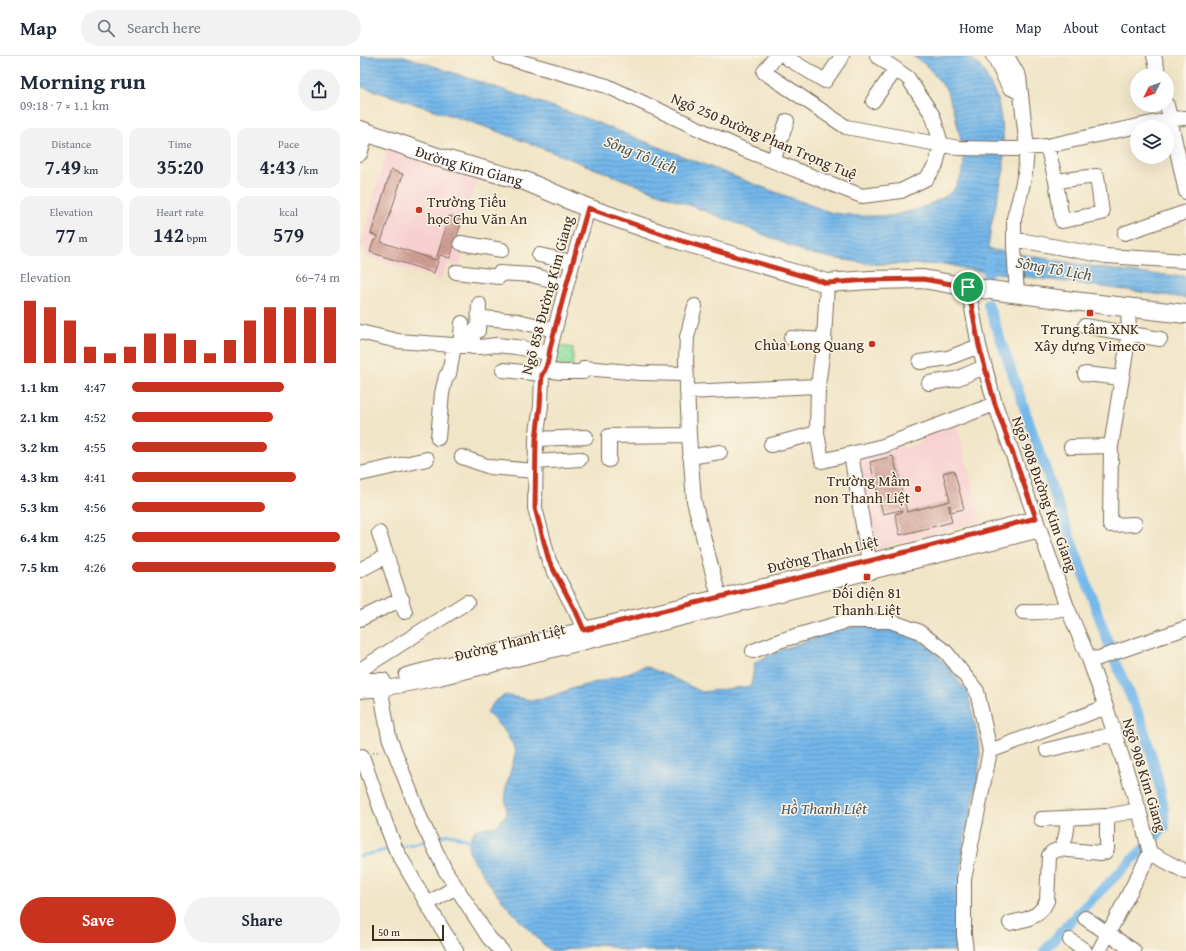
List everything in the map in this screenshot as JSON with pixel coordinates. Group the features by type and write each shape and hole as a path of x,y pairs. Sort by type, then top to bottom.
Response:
{"main road":[{"name":"Đường Kim Giang","path":"363,131 437,157 525,181 588,208 682,241 827,283 870,280 923,279 968,287 1017,286 1128,307 1186,314"}],"street":[{"name":"Ngõ 250 Đường Phan Trọng Tuệ","path":"501,56 607,86 740,148 862,196 900,191 927,178 936,165 942,144"},
{"path":"842,56 825,81 782,57 764,72 846,127 959,148 1020,149 1047,146 1170,119 1186,118"},
{"path":"878,56 908,78 933,116 942,144"},
{"path":"992,56 996,60 1009,87 1021,93"},
{"path":"1007,56 1020,77 1020,149 1025,173 1014,218 1017,286"},
{"path":"1154,56 1157,68"},
{"path":"873,100 896,69"},
{"path":"1168,112 1186,192"},
{"path":"773,161 787,120"},
{"path":"360,154 363,131"},
{"path":"1047,146 1056,182"},
{"name":"Ngõ 858 Đường Kim Giang","path":"584,630 549,561 535,508 535,466 536,439 544,372 566,284 588,208"},
{"path":"1125,233 1186,212"},
{"path":"456,272 499,277 503,246 461,243"},
{"path":"1014,243 1106,256 1186,261"},
{"path":"539,255 572,262"},
{"path":"499,273 532,276 566,284"},
{"path":"827,283 824,340 818,386 817,433 822,461 883,446 995,404"},
{"name":"Ngõ 908 Đường Kim Giang","path":"968,287 979,346 995,404 1067,607 1094,659 1106,707"},
{"path":"696,306 687,337 686,374 688,435 694,501 719,597"},
{"path":"1128,307 1129,334 1111,446 1110,525 1135,524"},
{"path":"438,438 442,393 446,376 449,374 462,346 473,331 478,331 481,311 554,330"},
{"path":"462,323 462,346"},
{"path":"1085,326 1160,339"},
{"path":"360,332 398,341 480,347 496,345 549,353"},
{"path":"791,338 824,340"},
{"path":"920,362 948,358 979,346"},
{"path":"929,383 956,379 984,367"},
{"path":"503,370 583,372 585,368 640,373 686,374"},
{"path":"1086,374 1122,378"},
{"path":"687,392 818,386"},
{"path":"771,445 817,433"},
{"path":"609,460 609,436 688,435"},
{"path":"536,439 586,437"},
{"path":"1071,447 1111,446"},
{"path":"690,457 720,452"},
{"path":"850,454 869,561"},
{"path":"462,457 490,467 535,466 580,459"},
{"path":"360,474 426,459"},
{"name":"Đường Thanh Liệt","path":"360,690 440,667 584,630 869,561 1038,524"},
{"name":"Đường Thanh Liệt","path":"360,680 380,685 439,678 1038,524"},
{"path":"360,619 403,606 379,533"},
{"path":"360,570 386,556"},
{"path":"360,670 467,602"},
{"path":"1023,612 1044,613 1067,607"},
{"path":"753,651 782,640 847,621 890,621 918,631 946,652 977,691 990,751 964,879 964,935 966,951"},
{"path":"1094,659 1186,628"},
{"path":"380,685 388,736 392,748 422,822 444,870 489,938 502,951"},
{"path":"990,751 1106,707"},
{"name":"Ngõ 908 Kim Giang","path":"1099,951 1150,854 1139,810 1106,707"},
{"path":"1047,750 1114,734"},
{"path":"362,756 394,845 427,904 456,951"},
{"path":"1041,819 1107,816 1139,810"},
{"path":"1059,849 1101,853 1105,852 1107,816"},
{"path":"1010,923 1027,919 1037,914 1047,901 1049,856 1050,853 1059,849 1065,841 1068,818"},
{"name":"Ngõ 908 Kim Giang","path":"1150,854 1186,872"},
{"path":"427,904 456,888"},
{"path":"1085,918 1134,951"},
{"path":"1070,940 1085,951"}],"path":[{"path":"362,756 392,748"}],"shaded area":[{"name":"Trường Tiểu học Chu Văn An","path":"388,148 478,178 456,242 465,246 460,266 448,263 441,280 364,256 366,249 360,247"},
{"name":"Trường Mầm non Thanh Liệt","path":"957,423 981,521 872,551 856,457 900,443 905,448 921,443 921,435"}],"green space":[{"path":"555,345 573,348 573,366 551,366"}],"water":[{"name":"Sông Tô Lịch","path":"360,56 404,56 580,116 832,213 859,216 891,216 919,209 941,199 953,191 961,176 964,163 963,150 955,114 946,89 927,66 913,56 969,56 983,70 998,100 1003,132 1004,169 991,226 988,249 1108,269 1146,274 1186,276 1186,298 967,269 946,264 872,264 807,253 741,225 526,142 480,125 360,86"},
{"name":"Hồ Thanh Liệt","path":"860,626 898,627 932,649 953,673 968,694 980,754 978,779 965,836 961,868 960,951 626,951 603,944 551,951 513,913 472,858 469,852 469,842 476,829 497,826 507,813 505,791 516,751 506,733 487,712 495,701 505,695 529,700 537,700 623,675 645,666 702,692 751,686 755,662 829,632"}],"building":[{"path":"391,170 403,174 381,242 436,260 449,216 462,220 450,258 440,255 434,273 370,252 377,236 371,234"},
{"path":"893,456 907,512 950,501 943,473 954,470 964,509 951,512 950,505 948,505 952,522 900,535 895,514 902,512 901,510 883,514 870,462"}],"waterway":[{"path":"987,277 989,259"},
{"path":"988,304 1116,664 1141,720 1156,770 1163,804 1165,827 1154,838"},
{"path":"434,838 449,834 470,841"},
{"path":"399,847 426,841"},
{"path":"1044,951 1077,914 1145,847"},
{"path":"360,856 391,849"}],"place":[{"name":"Trường Tiểu học Chu Văn An","path":"419,210"},
{"name":"Trung tâm XNK Xây dựng Vimeco","path":"1090,313"},
{"name":"Chùa Long Quang","path":"872,344"},
{"name":"Trường Mầm non Thanh Liệt","path":"918,489"},
{"name":"Đối diện 81 Thanh Liệt","path":"867,577"}],"route":[{"path":"588,208 682,241 827,283 870,280 923,279 968,287 979,346 995,404 1036,518 910,551 584,630 549,561 535,508 535,471 536,439 542,374 546,370 557,318 588,208"}]}
